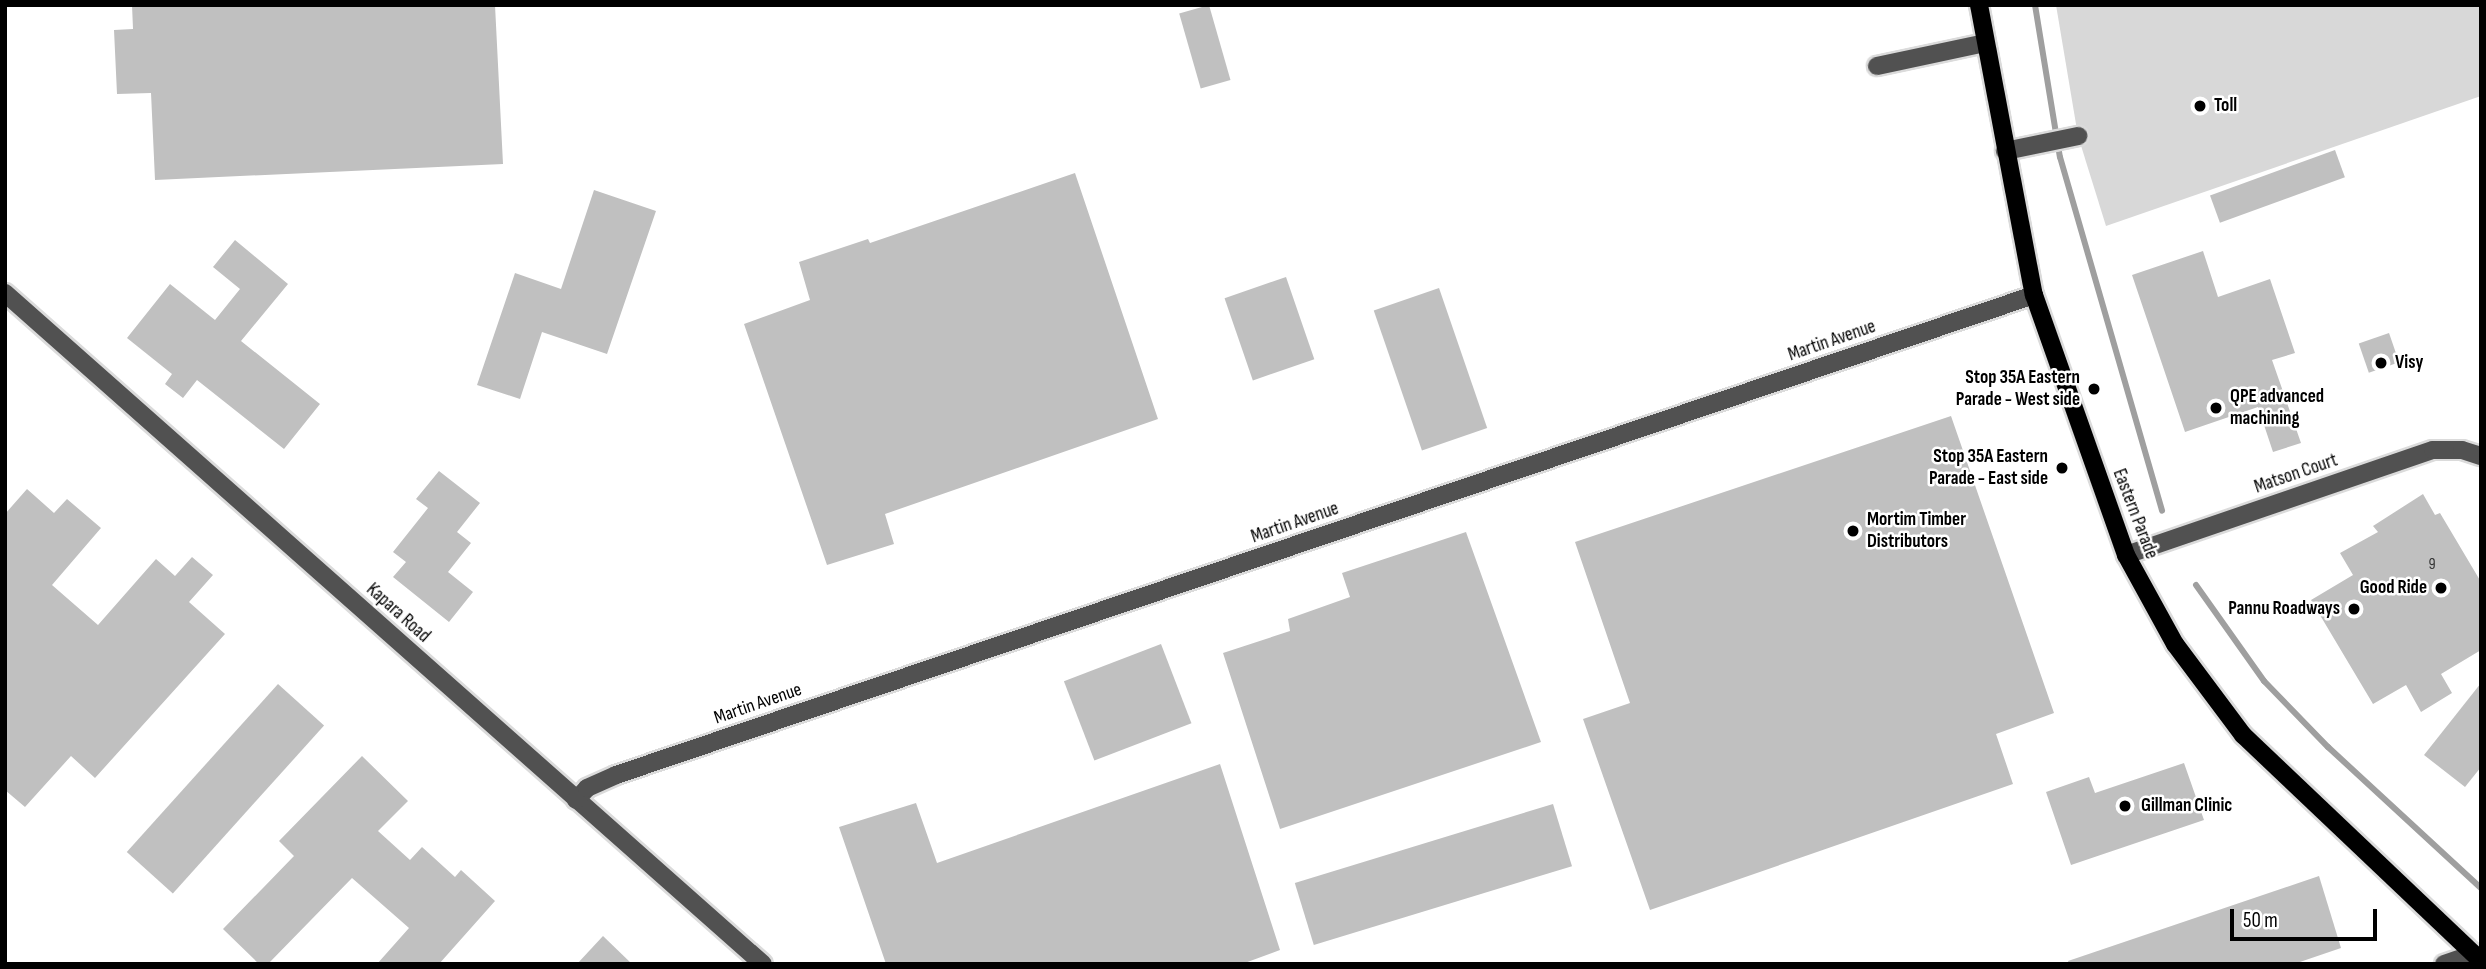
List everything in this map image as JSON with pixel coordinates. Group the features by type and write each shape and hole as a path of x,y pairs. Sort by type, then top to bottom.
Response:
{"main road":[{"name":"Eastern Parade","path":"1979,5 2034,295 2126,555 2175,644 2243,735 2477,957"}],"street":[{"path":"1877,65 1985,43"},
{"path":"2005,151 2078,136"},
{"name":"Kapara Road","path":"5,293 763,964"},
{"name":"Martin Avenue","path":"576,800 587,788 629,770 2034,295"},
{"name":"Matson Court","path":"2126,555 2432,450 2462,450 2481,456"},
{"path":"2444,964 2477,957"}],"shaded area":[{"path":"2056,5 2481,5 2481,96 2106,226 2078,136"}],"building":[{"path":"132,5 495,5 503,164 155,180 151,93 117,94 114,30 133,29"},
{"path":"1209,5 1230,80 1201,89 1179,14"},
{"path":"2335,150 2345,177 2220,223 2210,195"},
{"path":"1075,173 1158,419 885,514 894,544 827,565 744,324 810,300 799,262 868,239 870,243"},
{"path":"594,190 656,211 607,354 542,332 520,399 477,385 515,273 561,289"},
{"path":"235,240 288,284 241,341 320,404 284,449 197,380 183,398 165,384 172,374 127,338 170,284 215,320 240,289 213,267"},
{"path":"2203,251 2218,297 2270,279 2295,353 2272,360 2301,443 2273,452 2258,407 2185,432 2132,275"},
{"path":"1286,277 1314,359 1253,380 1225,298"},
{"path":"1439,288 1487,428 1422,450 1374,310"},
{"path":"2389,333 2399,362 2369,373 2359,343"},
{"path":"1951,416 2054,713 1996,734 2013,784 1650,910 1583,719 1630,703 1575,542"},
{"path":"439,471 480,503 457,532 471,543 448,572 473,592 449,622 393,577 406,562 393,552 428,508 416,499"},
{"path":"27,489 54,513 67,499 101,528 52,585 98,625 156,559 175,576 192,557 213,575 189,602 225,634 95,778 71,756 25,807 5,790 5,514"},
{"path":"2423,494 2435,515 2440,513 2481,582 2481,650 2441,674 2452,693 2421,712 2406,685 2373,704 2311,600 2353,575 2340,553 2378,532 2373,526"},
{"path":"1466,532 1541,742 1280,829 1223,653 1290,631 1288,619 1350,597 1342,573"},
{"path":"1161,644 1191,723 1094,761 1064,681"},
{"path":"2481,683 2481,767 2465,787 2424,755"},
{"path":"278,684 324,725 173,893 127,852"},
{"path":"362,756 408,801 378,831 410,860 422,847 455,877 461,870 495,901 439,964 377,964 409,928 352,878 268,964 259,964 223,929 294,856 279,841"},
{"name":"Gillman Clinic","path":"2184,763 2204,820 2071,865 2046,792 2089,777 2095,793"},
{"path":"1220,764 1280,950 1242,964 886,964 839,827 916,803 937,863"},
{"path":"1553,804 1572,866 1314,945 1295,883"},
{"path":"2319,876 2341,948 2294,964 2069,964 2068,961"},
{"path":"603,936 632,964 577,964"}],"waterway":[{"path":"2035,5 2060,157 2162,511"},
{"path":"2196,585 2264,681 2328,747 2481,888"}],"place":[{"name":"Toll","path":"2200,106"},
{"name":"Visy","path":"2381,363"},
{"name":"Stop 35A Eastern Parade - West side","path":"2094,389"},
{"name":"QPE advanced machining","path":"2216,408"},
{"name":"Stop 35A Eastern Parade - East side","path":"2062,468"},
{"name":"Mortim Timber Distributors","path":"1853,531"},
{"name":"Good Ride","path":"2441,588"},
{"name":"Pannu Roadways","path":"2354,609"},
{"name":"Gillman Clinic","path":"2125,806"}]}
